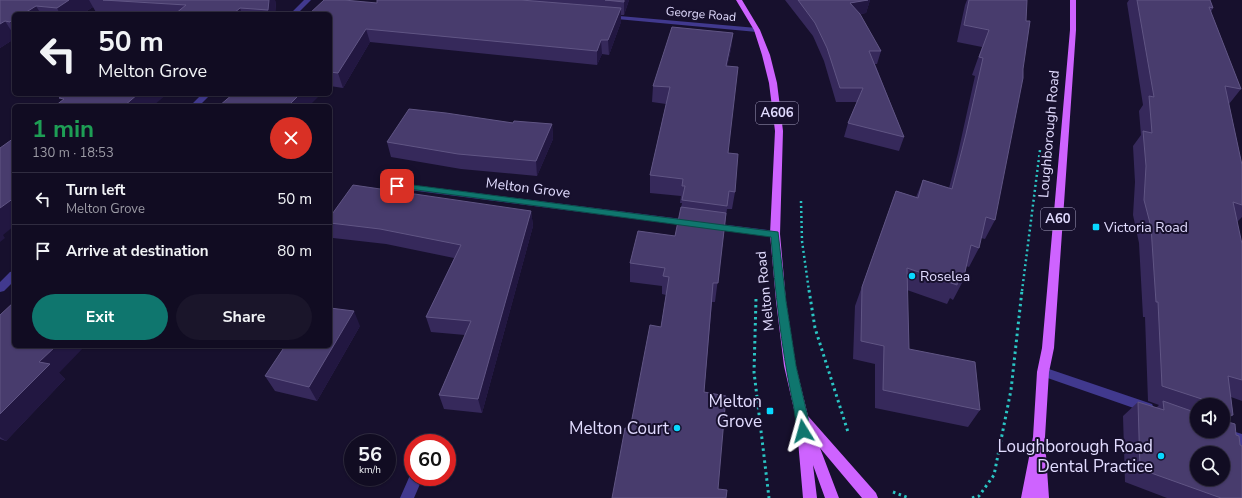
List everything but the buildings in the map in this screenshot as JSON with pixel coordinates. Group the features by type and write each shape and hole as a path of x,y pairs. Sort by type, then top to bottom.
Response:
{"main road":[{"name":"Melton Road","path":"739,0 757,30 766,55 773,83 779,131 775,234 783,315 790,366 802,418 810,498"},
{"name":"Loughborough Road","path":"1028,498 1039,437 1044,372 1048,348 1073,30 1073,0"},
{"name":"Melton Road","path":"802,418 832,498"},
{"path":"802,418 871,498"},
{"name":"Loughborough Road","path":"1039,437 1042,498"}],"street":[{"path":"295,12 308,0"},
{"name":"George Road","path":"603,17 757,30"},
{"path":"196,104 205,96"},
{"name":"Melton Grove","path":"397,186 775,234"},
{"path":"0,288 12,277"},
{"path":"1044,372 1160,412"},
{"path":"1230,436 1242,440"},
{"path":"407,498 412,486"}],"path":[{"path":"972,498 979,496 994,475 1011,390 1040,147"},
{"path":"800,194 802,241 815,328 848,433"},
{"path":"886,489 909,498"}],"place":[{"name":"Victoria Road","path":"1096,227"},
{"name":"Roselea","path":"912,276"},
{"name":"Melton Grove","path":"770,411"},
{"name":"Melton Court","path":"677,428"},
{"name":"Loughborough Road Dental Practice","path":"1161,456"}],"route":[{"path":"397,186 775,234 781,301 790,366 802,418 803,431"}]}
